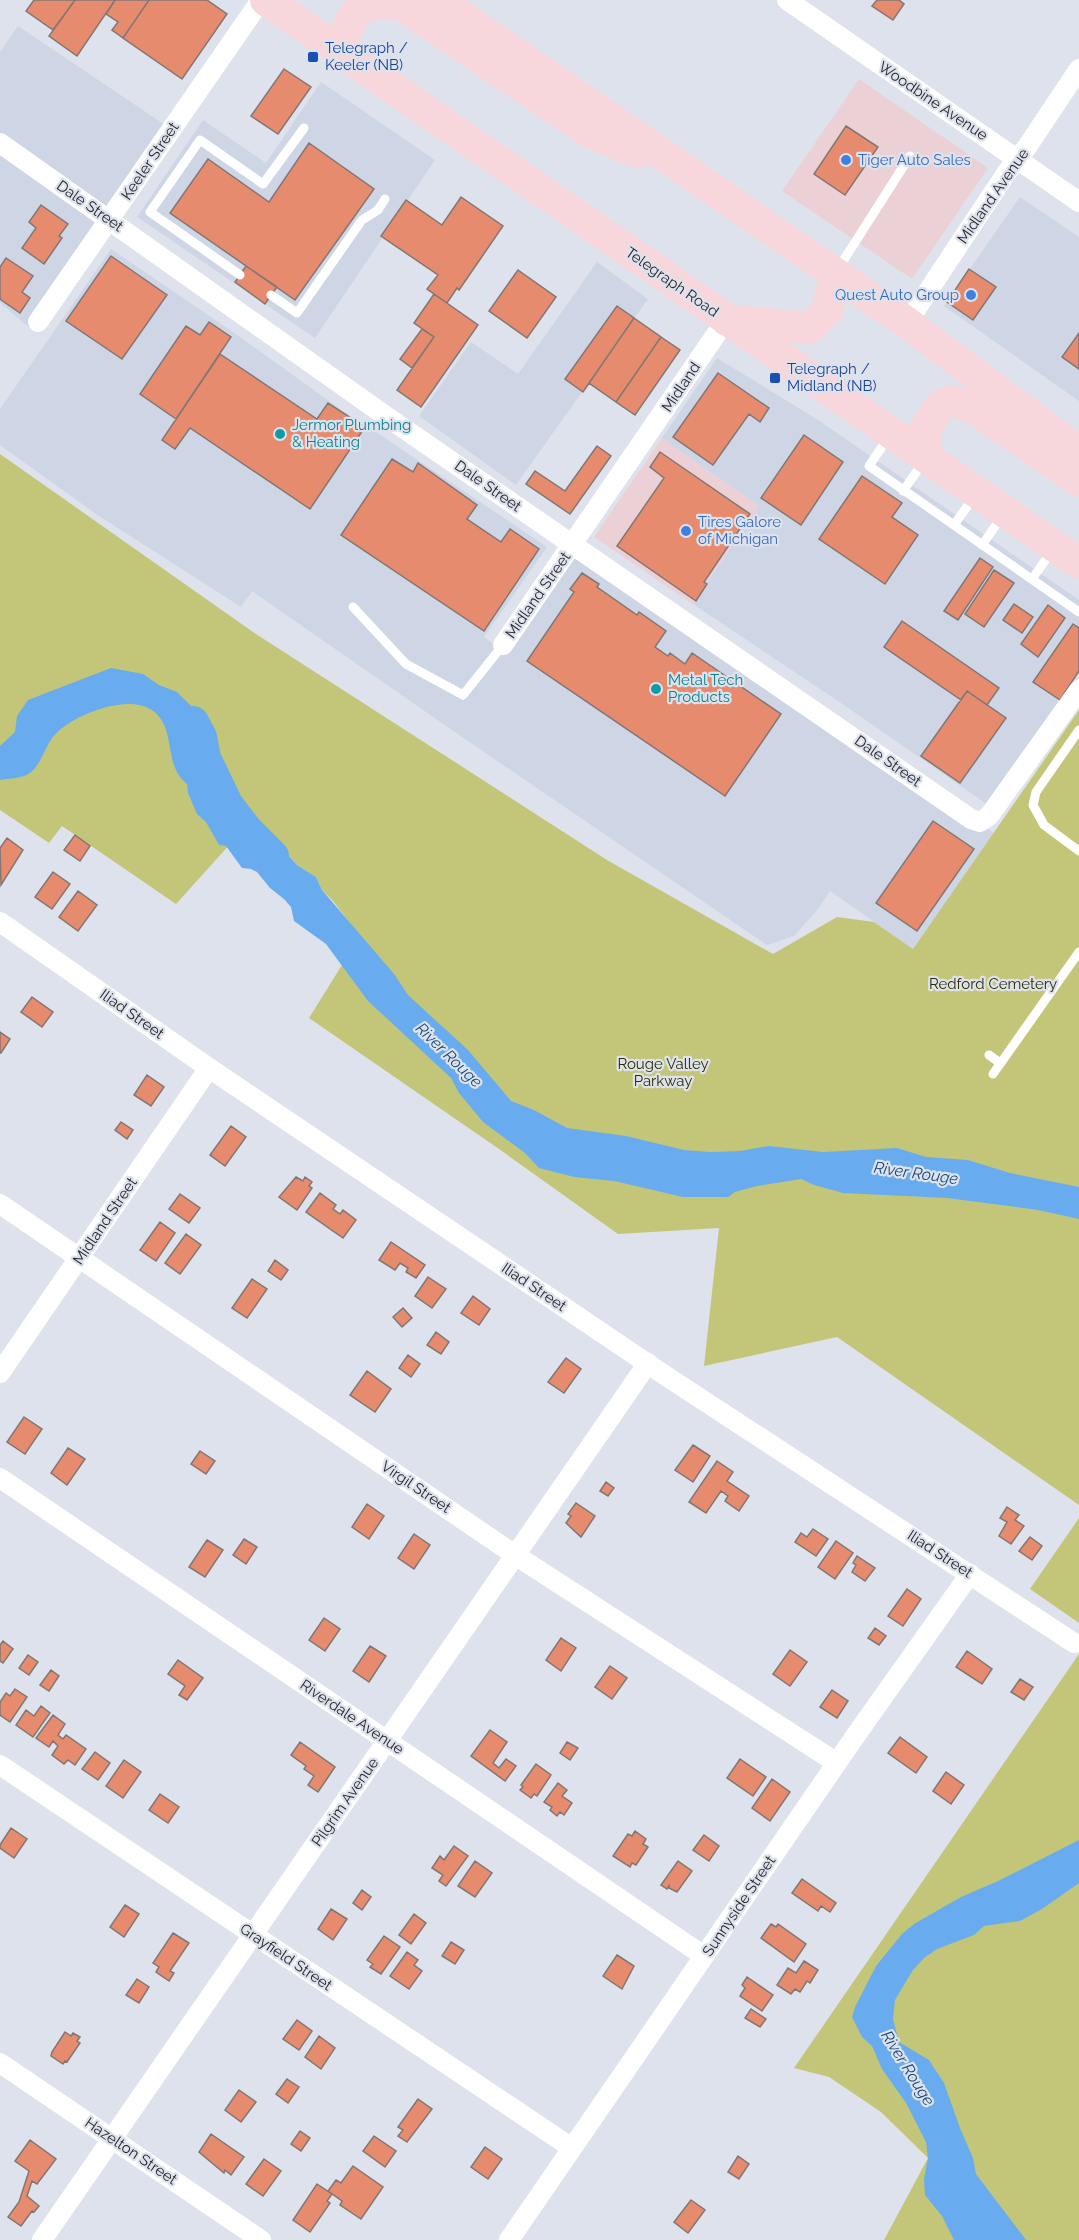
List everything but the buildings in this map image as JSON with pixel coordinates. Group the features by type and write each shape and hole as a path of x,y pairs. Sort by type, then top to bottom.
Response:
{"main road":[{"name":"Telegraph Road","path":"266,0 1067,554"},
{"path":"341,53 348,24 361,6 373,0 400,4 591,133 693,175"},
{"path":"438,0 907,323 1079,452"},
{"path":"726,320 810,328 827,311 836,274"},
{"path":"926,457 925,429 941,405 950,401 978,411 1079,481"}],"street":[{"name":"Keeler Street","path":"38,322 261,0"},
{"name":"Woodbine Avenue","path":"787,0 1079,202"},
{"name":"Midland Avenue","path":"907,323 1007,171 1079,69"},
{"name":"Dale Street","path":"0,143 573,545 971,819 980,822 989,816 1079,690"},
{"name":"Midland","path":"573,545 726,320"},
{"name":"Midland Street","path":"503,645 573,545"},
{"name":"Iliad Street","path":"0,922 209,1068 648,1364 1074,1643"},
{"name":"Midland Street","path":"0,1373 209,1068"},
{"name":"Virgil Street","path":"0,1204 515,1555 837,1763"},
{"name":"Pilgrim Avenue","path":"42,2240 648,1364"},
{"name":"Riverdale Avenue","path":"0,1478 704,1956"},
{"name":"Sunnyside Street","path":"509,2240 970,1574"},
{"name":"Grayfield Street","path":"0,1766 572,2148"},
{"name":"Hazelton Street","path":"0,2063 261,2240"}],"lane":[{"path":"240,274 150,212 200,140 263,184 304,128"},
{"path":"836,274 910,156"},
{"path":"271,295 297,313 362,220 378,210 385,199"},
{"path":"891,433 869,466 1079,612"},
{"path":"903,491 926,457"},
{"path":"954,525 977,492"},
{"path":"982,545 1005,512"},
{"path":"1032,579 1067,554"},
{"path":"353,607 406,664 463,695 503,645"},
{"path":"1079,730 1036,792 1033,806 1044,825 1079,851"},
{"path":"993,1074 1079,952"},
{"path":"989,1054 1000,1063"}],"shaded area":[{"path":"18,26 168,127 109,216 0,138 0,52"},
{"path":"859,79 988,168 912,279 782,191"},
{"path":"321,82 435,160 315,338 137,217 203,120 266,163"},
{"path":"0,148 105,220 30,328 0,303"},
{"path":"1020,197 1079,237 1079,401 944,306"},
{"path":"111,249 233,332 365,427 370,428 547,547 484,637 501,650 574,549 994,833 913,949 830,891 818,909 794,936 767,945 252,591 241,607 96,514 0,445 0,409"},
{"path":"597,262 648,299 516,485 419,416 471,342 518,374"},
{"path":"717,358 818,420 1079,600 1079,674 988,805 693,604 759,506 662,438"},
{"path":"662,438 759,506 693,604 594,537"}],"green space":[{"name":"Rouge Valley Parkway","path":"0,454 253,632 607,860 773,954 837,917 874,922 913,949 1079,710 1079,1505 837,1337 704,1366 719,1228 618,1234 309,1018 360,936 322,890 316,877 297,865 275,841 250,822 176,904 62,826 49,843 0,810"},
{"path":"1079,1518 1079,1623 1030,1589"},
{"path":"1079,1654 1079,2240 884,2240 928,2158 881,2112 829,2077 794,2068"}],"water":[{"path":"111,668 143,674 159,685 177,692 192,707 209,737 206,772 212,788 230,817 243,826 275,841 297,865 316,877 322,890 394,974 408,995 468,1050 511,1101 534,1110 567,1128 626,1136 684,1150 740,1151 769,1146 823,1152 897,1148 926,1157 968,1160 1010,1173 1079,1187 1079,1219 1038,1210 947,1198 843,1193 801,1179 757,1186 735,1192 728,1197 683,1197 614,1181 574,1177 539,1168 525,1153 483,1122 459,1093 451,1078 368,1001 326,944 294,921 291,907 284,899 270,888 257,872 242,868 226,846 219,845 206,822 197,814 188,793 187,784 179,776 175,767 164,725 159,716 150,709 127,704 84,715 61,729 53,737 38,765 31,772 20,777 0,780 0,746 15,732 17,716 28,700"},
{"path":"1079,1840 1079,1883 1042,1909 1020,1921 984,1926 974,1935 937,1949 913,1970 895,2000 893,2019 899,2042 929,2060 944,2083 973,2158 976,2174 1026,2240 954,2240 942,2216 925,2195 924,2179 928,2158 926,2142 906,2103 882,2069 872,2046 862,2037 852,2017 855,2007 876,1966 902,1934 914,1924 961,1897"}],"waterway":[{"name":"River Rouge","path":"193,722 201,737 205,758 227,804 246,829 273,856"}],"place":[{"name":"Telegraph / Keeler (NB)","path":"313,57"},
{"name":"Tiger Auto Sales","path":"846,160"},
{"name":"Quest Auto Group","path":"971,295"},
{"name":"Telegraph / Midland (NB)","path":"775,378"},
{"name":"Jermor Plumbing & Heating","path":"280,434"},
{"name":"Tires Galore of Michigan","path":"686,531"},
{"name":"Metal Tech Products","path":"656,689"}],"park label":[{"name":"Redford Cemetery","path":"993,984"}]}
